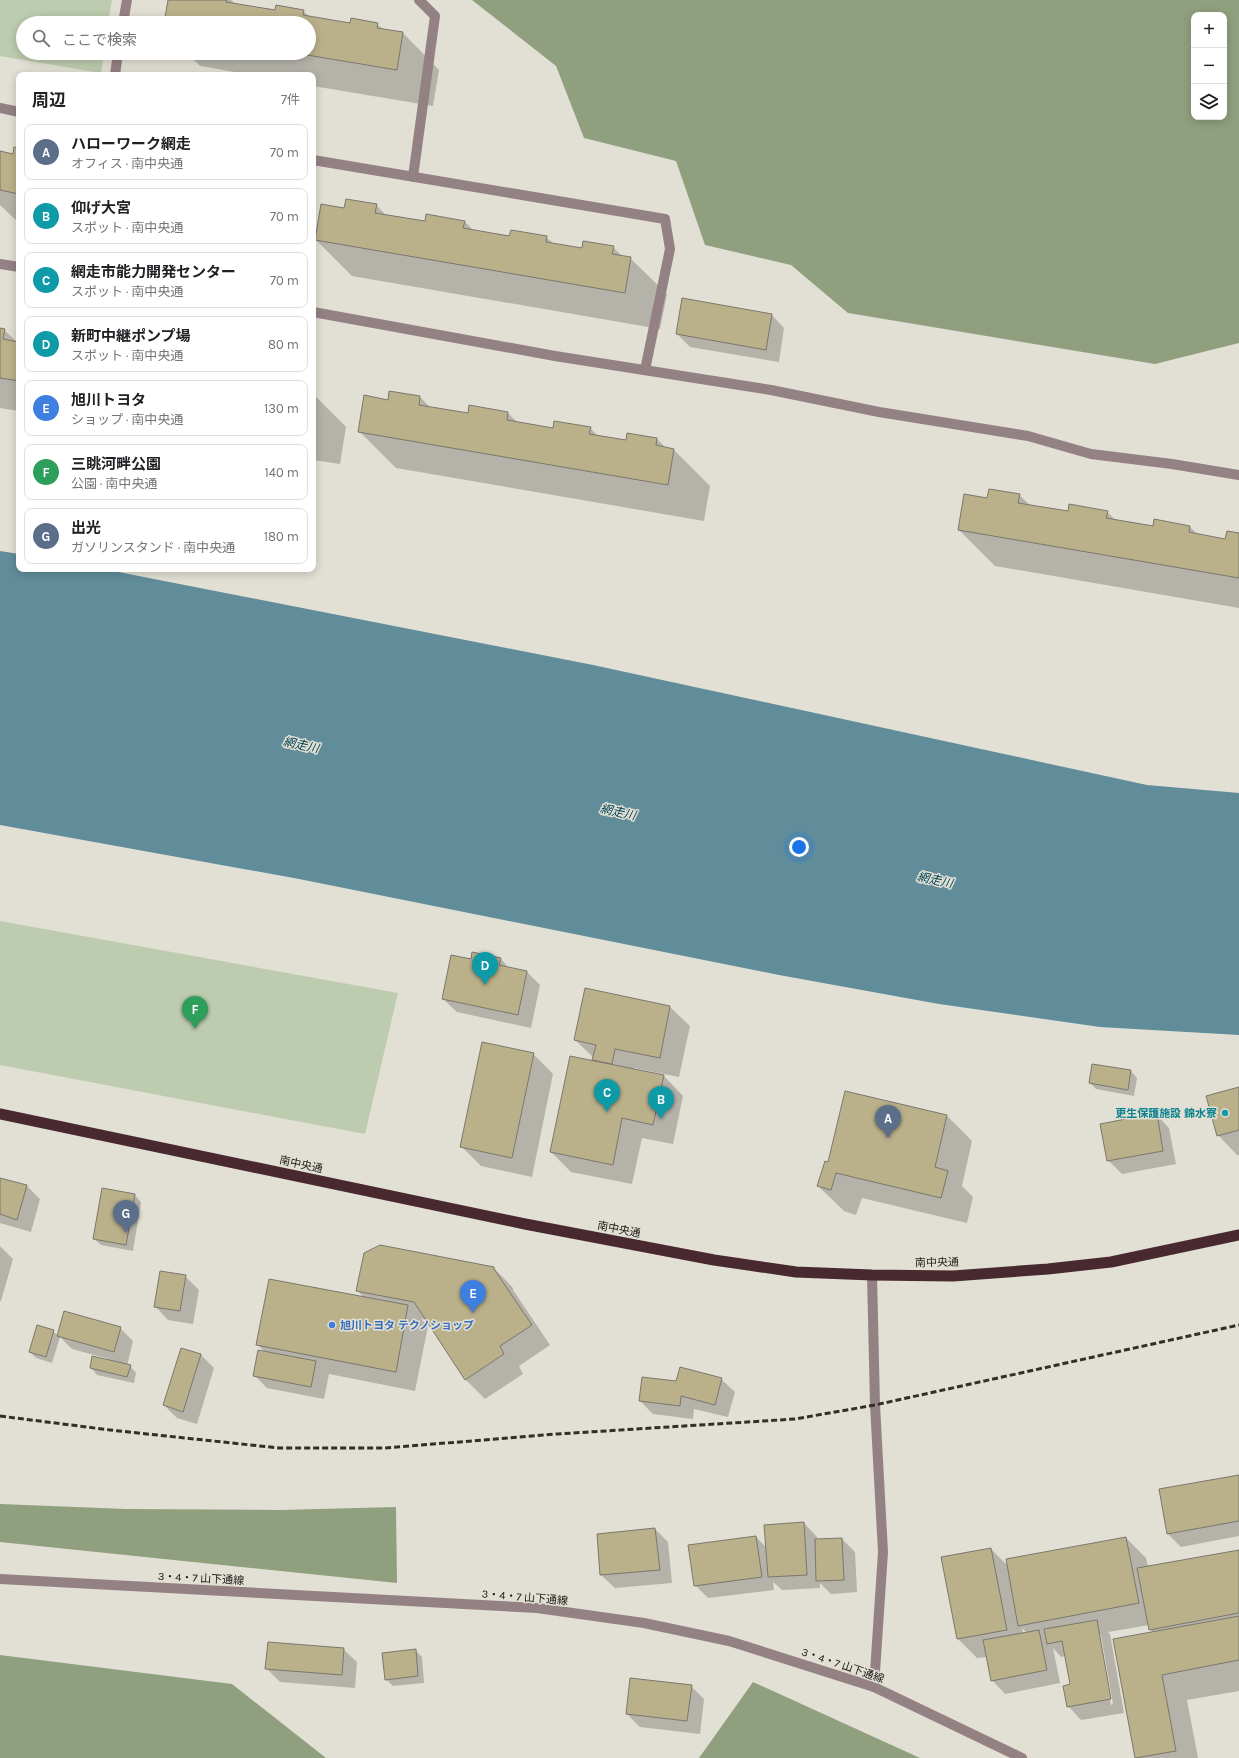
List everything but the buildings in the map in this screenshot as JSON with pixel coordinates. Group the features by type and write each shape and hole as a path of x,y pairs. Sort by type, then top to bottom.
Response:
{"highway":[{"name":"南中央通","path":"0,1114 525,1224 714,1260 796,1272 952,1276 1111,1262 1239,1236"}],"street":[{"path":"124,16 127,0"},
{"path":"413,177 435,16 418,0"},
{"path":"115,72 117,60"},
{"path":"0,108 16,111"},
{"path":"316,161 665,219 670,249 645,370"},
{"path":"0,264 16,267"},
{"path":"316,313 555,356 771,390 878,412 1028,436 1091,454 1172,464 1239,475"},
{"path":"872,1275 875,1405 883,1552 874,1687"},
{"name":"3・4・7 山下通線","path":"0,1579 537,1608 644,1623 729,1641 874,1687 1022,1758"}],"green space":[{"path":"0,0 112,0 109,16 16,16 16,59 0,56"},
{"path":"472,0 1239,0 1239,343 1155,364 848,313 791,265 705,245 676,161 584,138 556,66"},
{"path":"24,60 103,60 101,72"},
{"path":"0,921 398,993 365,1134 0,1065"},
{"path":"0,1504 126,1509 280,1510 396,1507 397,1583 0,1542"},
{"path":"0,1655 232,1684 326,1758 0,1758"},
{"path":"753,1682 920,1758 699,1758"}],"water":[{"name":"網走川","path":"0,551 16,554 16,572 118,572 593,665 1147,785 1239,793 1239,1035 1100,1027 939,1004 779,975 299,879 0,825"}],"railway":[{"path":"0,1416 110,1430 279,1448 385,1448 557,1434 795,1419 875,1405 1239,1325"}],"place":[{"name":"新町中継ポンプ場","path":"485,985"},
{"name":"三眺河畔公園","path":"195,1029"},
{"name":"網走市能力開発センター","path":"607,1112"},
{"name":"更生保護施設 錦水寮","path":"1225,1113"},
{"name":"仰げ大宮","path":"661,1119"},
{"name":"ハローワーク網走","path":"888,1138"},
{"name":"出光","path":"126,1233"},
{"name":"旭川トヨタ","path":"473,1313"},
{"name":"旭川トヨタ テクノショップ","path":"332,1325"}]}
